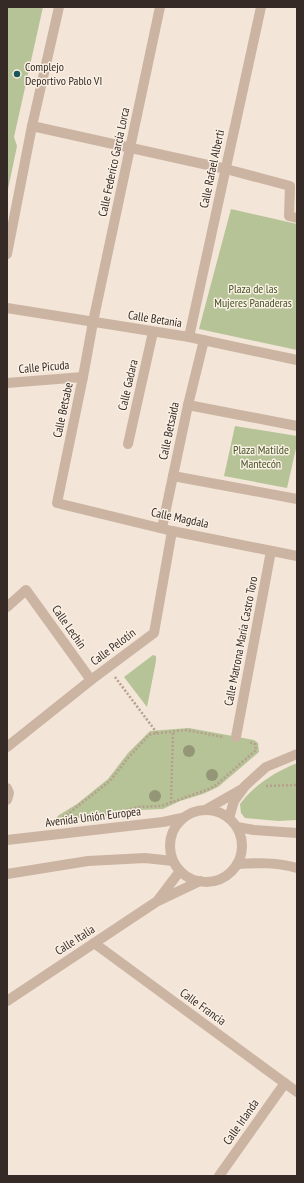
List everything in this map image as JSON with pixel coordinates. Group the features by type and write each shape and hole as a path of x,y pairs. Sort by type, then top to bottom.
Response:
{"street":[{"path":"7,254 32,126 59,7"},
{"name":"Calle Federico García Lorca","path":"93,322 160,7"},
{"name":"Calle Rafael Alberti","path":"189,337 261,7"},
{"path":"32,126 226,169 290,186 289,216 297,218"},
{"name":"Calle Betania","path":"7,308 189,337 297,360"},
{"name":"Calle Betsabe","path":"57,503 93,322"},
{"name":"Calle Gadara","path":"128,444 153,332"},
{"name":"Calle Betsaida","path":"162,528 188,405 204,340"},
{"name":"Calle Picuda","path":"7,383 83,376"},
{"path":"188,405 297,426"},
{"path":"173,476 297,499"},
{"name":"Calle Magdala","path":"57,503 172,531 297,556"},
{"name":"Calle Pelotín","path":"7,748 91,680 154,633 172,531"},
{"name":"Calle Matrona María Castro Toro","path":"236,737 271,551"},
{"name":"Calle Lechín","path":"7,607 26,590 91,680"},
{"path":"205,810 245,786 266,767 297,754"},
{"path":"229,818 234,801 245,786"},
{"path":"7,788 9,793 7,800"},
{"path":"214,810 229,818 237,827 241,838 242,848 237,864 230,872 221,878 211,881 200,881 190,878 180,871 173,861 170,847 173,830 182,818 193,812 214,810"},
{"name":"Avenida Unión Europea","path":"7,840 163,822 182,818"},
{"path":"237,827 254,830 297,833"},
{"path":"7,874 88,861 145,858 173,861"},
{"path":"237,864 262,862 297,868"},
{"name":"Calle Italia","path":"156,902 180,871"},
{"name":"Calle Italia","path":"7,1000 156,902 200,881"},
{"name":"Calle Francia","path":"94,943 297,1092"},
{"name":"Calle Irlanda","path":"219,1176 285,1083"}],"path":[{"path":"121,685 157,733"},
{"path":"90,815 63,817 110,781 149,735 186,730 223,737"},
{"path":"171,802 173,732"},
{"path":"116,812 138,807 161,806 216,785 256,750 255,744 246,741"},
{"path":"245,786 297,785"}],"green space":[{"name":"Complejo Deportivo Pablo VI","path":"7,7 43,7 14,137 17,146 7,194"},
{"name":"Plaza de las Mujeres Panaderas","path":"231,209 297,224 297,350 199,329"},
{"name":"Plaza Matilde Mantecón","path":"235,426 297,436 297,444 287,488 224,476"},
{"path":"153,655 156,656 156,661 147,707 124,677"},
{"path":"189,728 254,740 258,743 259,752 218,787 163,809 140,810 116,815 54,820 108,779 128,753 150,731"},
{"path":"297,763 297,820 278,821 245,818 241,813 240,804 246,797 258,785"}],"place":[{"name":"Complejo Deportivo Pablo VI","path":"17,74"}]}
